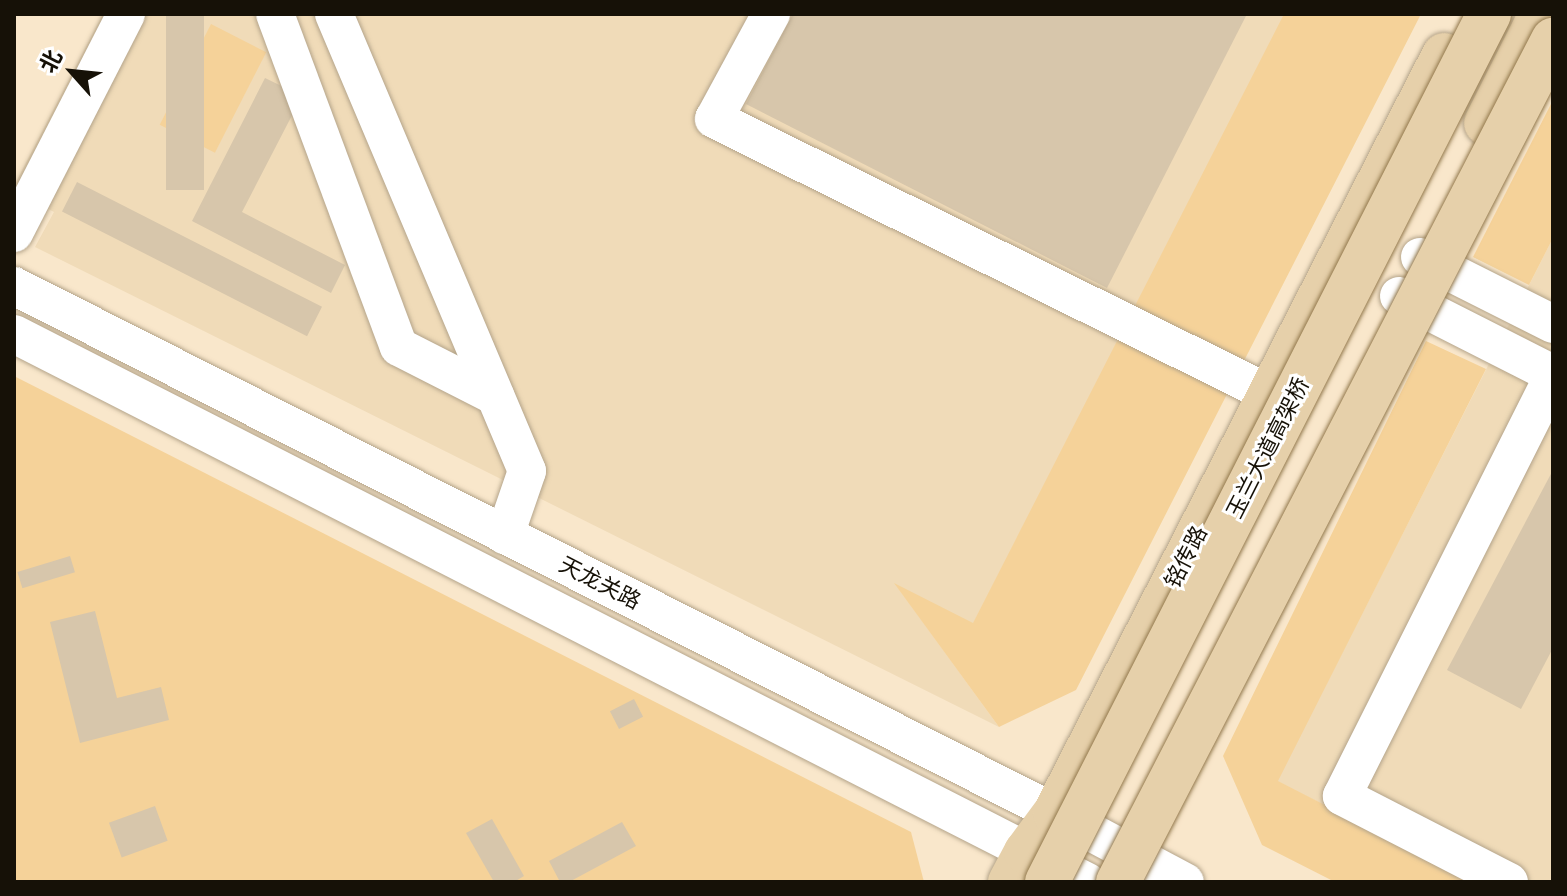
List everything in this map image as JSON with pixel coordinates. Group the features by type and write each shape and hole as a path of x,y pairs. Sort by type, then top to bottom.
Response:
{"main road":[{"name":"铭传路","path":"1028,872 1055,813 1465,14"},
{"name":"玉兰大道高架桥","path":"1028,872 1489,14"},
{"path":"1118,872 1399,296 1541,14"},
{"path":"1118,872 1553,40"}],"street":[{"path":"14,233 126,14"},
{"path":"275,14 399,347 495,396"},
{"path":"334,14 527,471 505,535"},
{"path":"771,14 714,119 1270,394"},
{"path":"1420,257 1553,322"},
{"name":"天龙关路","path":"14,286 1055,813 1118,872 1185,882"},
{"path":"1399,296 1553,376 1342,796 1509,882"},
{"name":"天龙关路","path":"14,334 1028,872 1087,882"}],"shaded area":[{"path":"103,14 1286,14 973,624 896,585 999,727 35,247 54,212 14,191 14,186"},
{"path":"1284,14 1421,14 1076,690 999,727 894,583 973,623"},
{"path":"211,24 266,52 215,153 160,125"},
{"path":"1553,100 1553,238 1529,285 1473,257"},
{"path":"1553,238 1553,882 1475,882 1277,781"},
{"path":"1426,341 1486,369 1278,781 1475,882 1335,882 1262,845 1223,756"},
{"path":"14,376 911,832 924,882 14,882"}],"building":[{"path":"166,14 204,14 204,190 166,190"},
{"path":"793,14 1247,14 1107,288 746,104"},
{"path":"265,78 302,96 242,212 345,265 331,293 192,221"},
{"path":"77,182 322,307 307,336 62,211"},
{"path":"1553,470 1553,648 1521,709 1447,670"},
{"path":"70,556 75,572 22,588 17,572"},
{"path":"95,611 117,698 161,687 169,720 80,743 50,622"},
{"path":"634,699 643,717 619,729 610,711"},
{"path":"155,806 168,841 122,858 109,823"},
{"path":"492,819 524,876 514,882 494,882 466,833"},
{"path":"622,822 636,846 569,882 560,882 549,861"}]}
